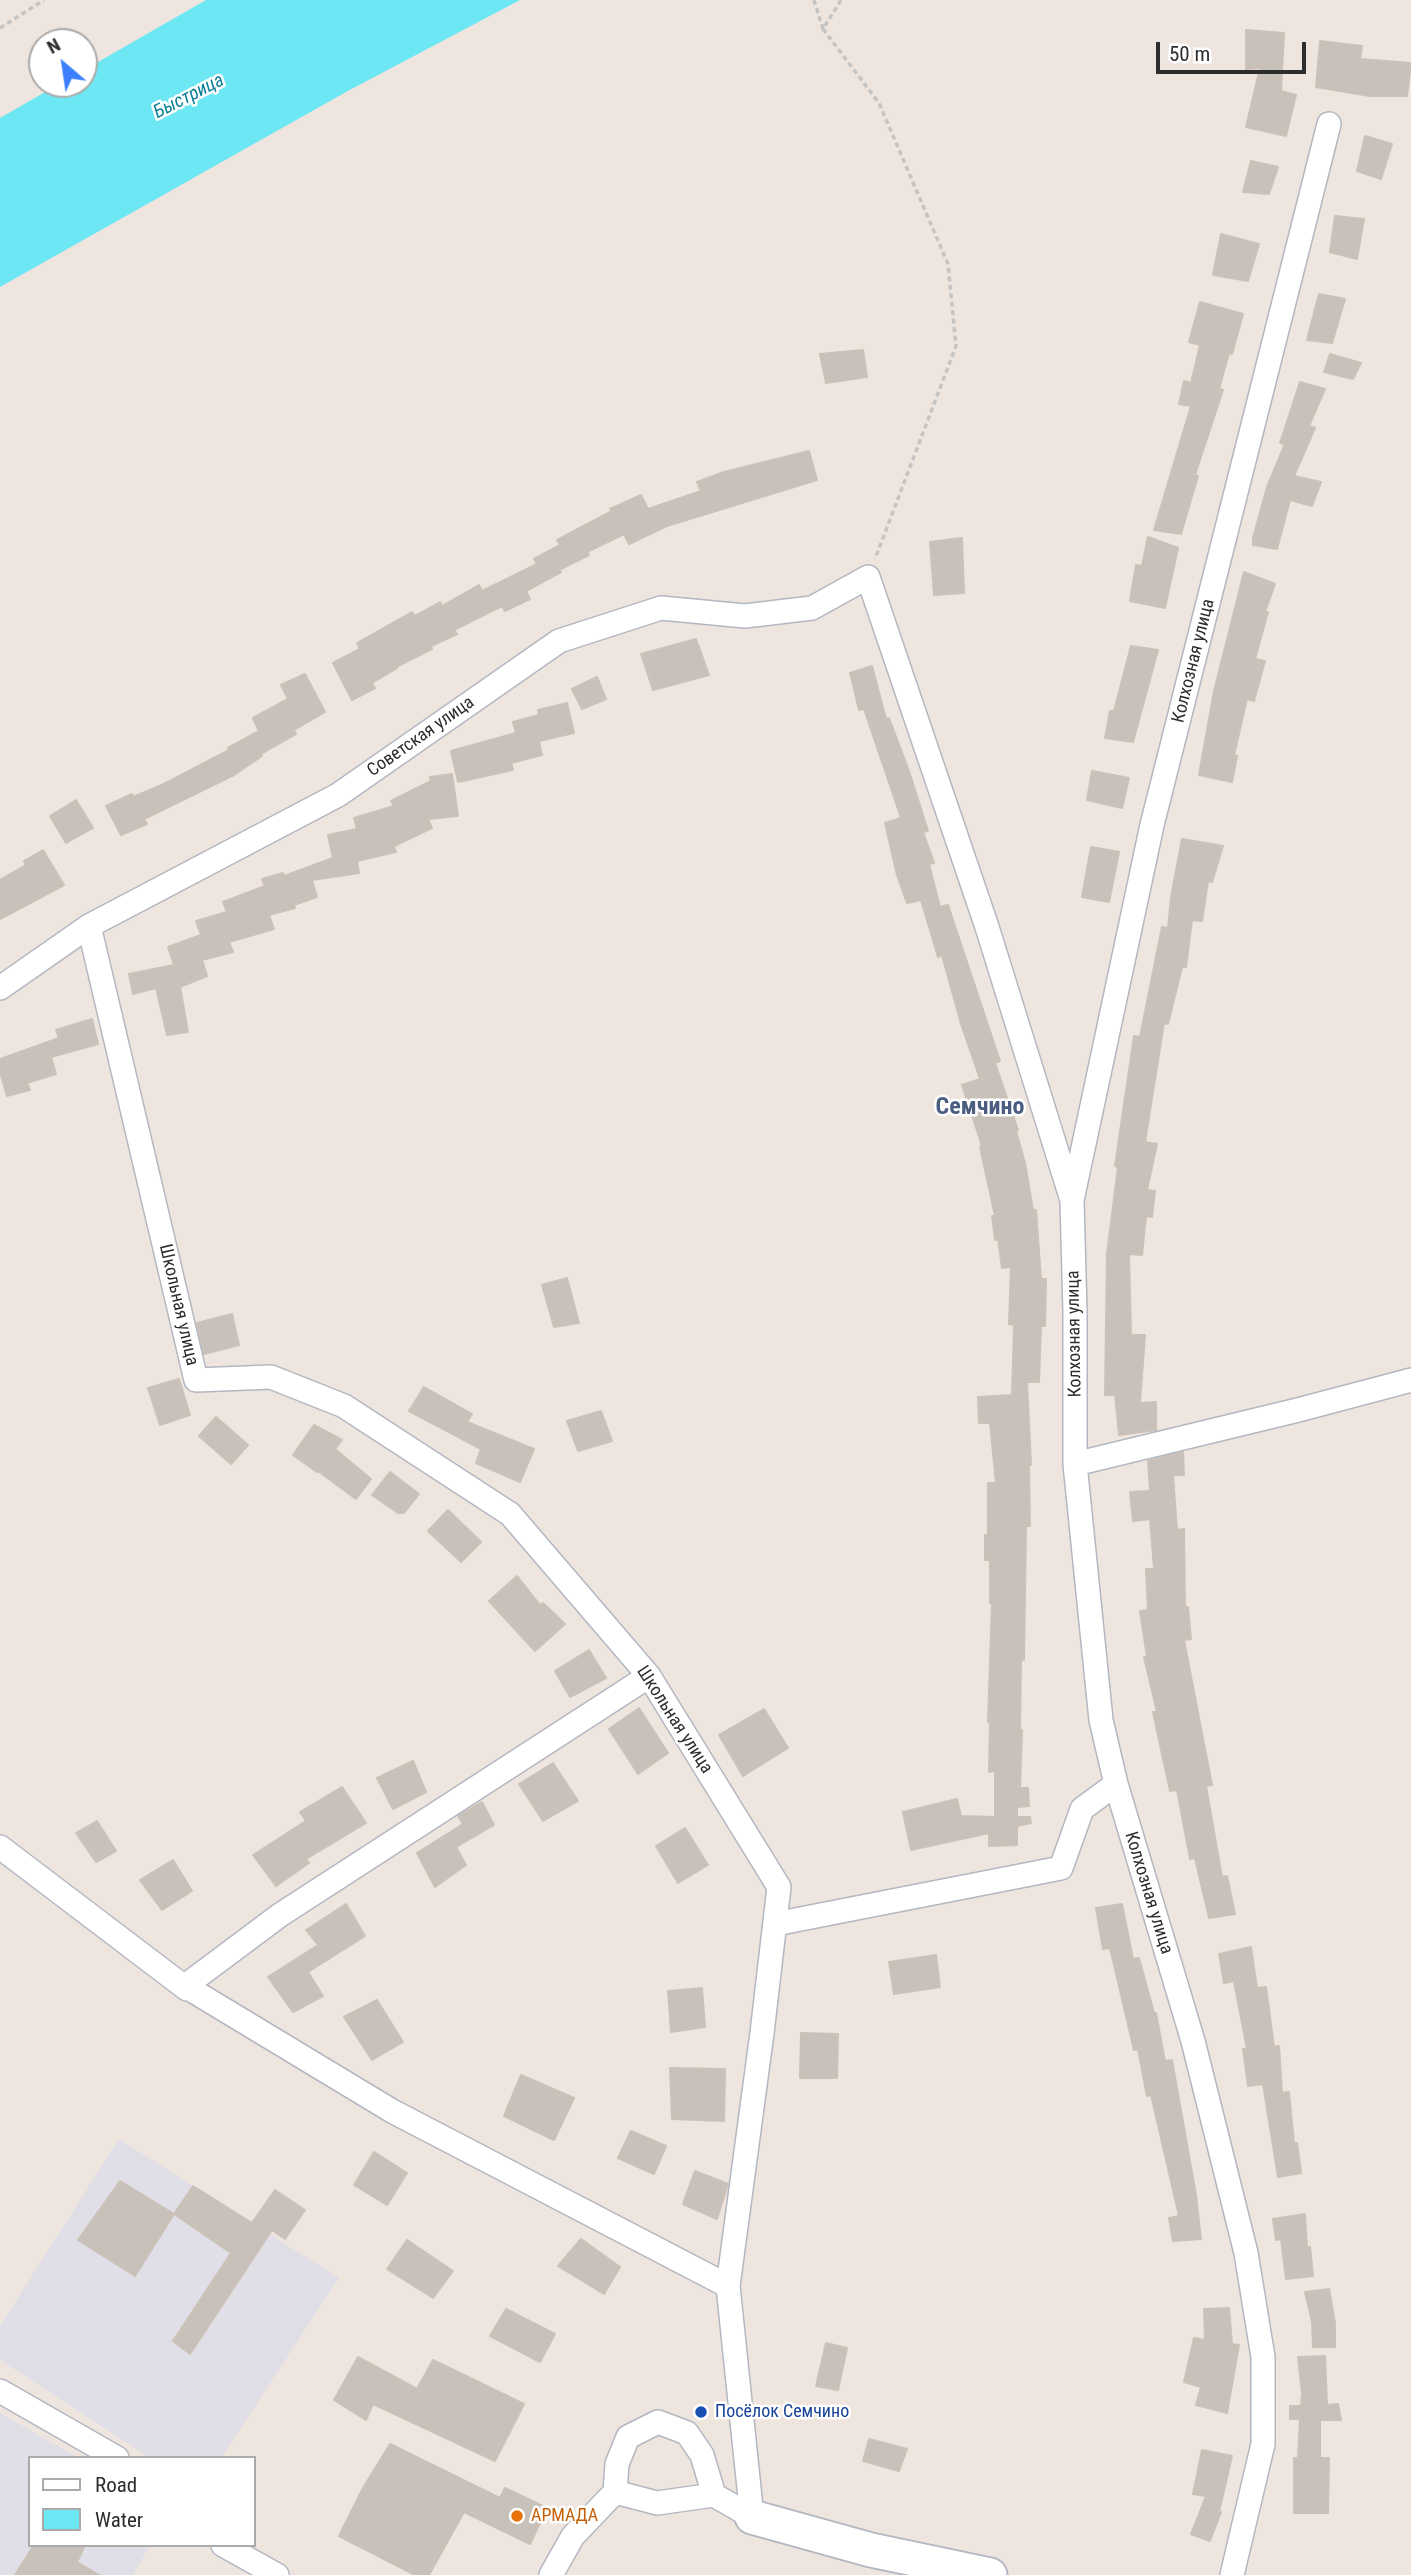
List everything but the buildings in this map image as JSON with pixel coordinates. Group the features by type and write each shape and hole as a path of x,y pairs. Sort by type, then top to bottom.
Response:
{"street":[{"name":"Колхозная улица","path":"1232,2575 1263,2444 1263,2357 1246,2253 1193,2041 1116,1784 1101,1720 1076,1464 1072,1200 1152,825 1329,124"},
{"name":"Советская улица","path":"0,988 89,926 338,795 559,641 661,608 745,616 812,608 868,578"},
{"name":"Колхозная улица","path":"868,578 987,927 1072,1200"},
{"name":"Школьная улица","path":"89,926 195,1380 271,1377 344,1406 510,1514 649,1676 779,1887 727,2286 752,2517"},
{"path":"1076,1464 1411,1380"},
{"path":"185,1986 280,1915 649,1676"},
{"path":"775,1924 1061,1868 1082,1809 1116,1784"},
{"path":"0,1847 187,1989 185,1986"},
{"path":"185,1986 392,2111 727,2286"},
{"path":"0,2391 114,2456"},
{"path":"551,2575 573,2536 615,2492 617,2464 628,2437 658,2422 687,2433 702,2455 713,2495"},
{"path":"615,2492 657,2503 713,2495 752,2517 870,2550 990,2575"},
{"path":"227,2547 277,2575"}],"path":[{"path":"0,28 44,0"},
{"path":"814,0 823,29 879,103 948,264 956,346 868,578"},
{"path":"823,29 841,0"}],"shaded area":[{"path":"119,2139 339,2278 222,2456 147,2456 0,2360 0,2326"},
{"path":"0,2413 75,2456 28,2456 28,2547 149,2547 133,2575 0,2575"}],"water":[{"name":"Быстрица","path":"206,0 520,0 346,92 0,287 0,118 35,98 98,98 98,62"}],"place":[{"name":"Посёлок Семчино","path":"701,2412"},
{"name":"АРМАДА","path":"517,2516"}],"district":[{"name":"Семчино","path":"980,1108"}]}
